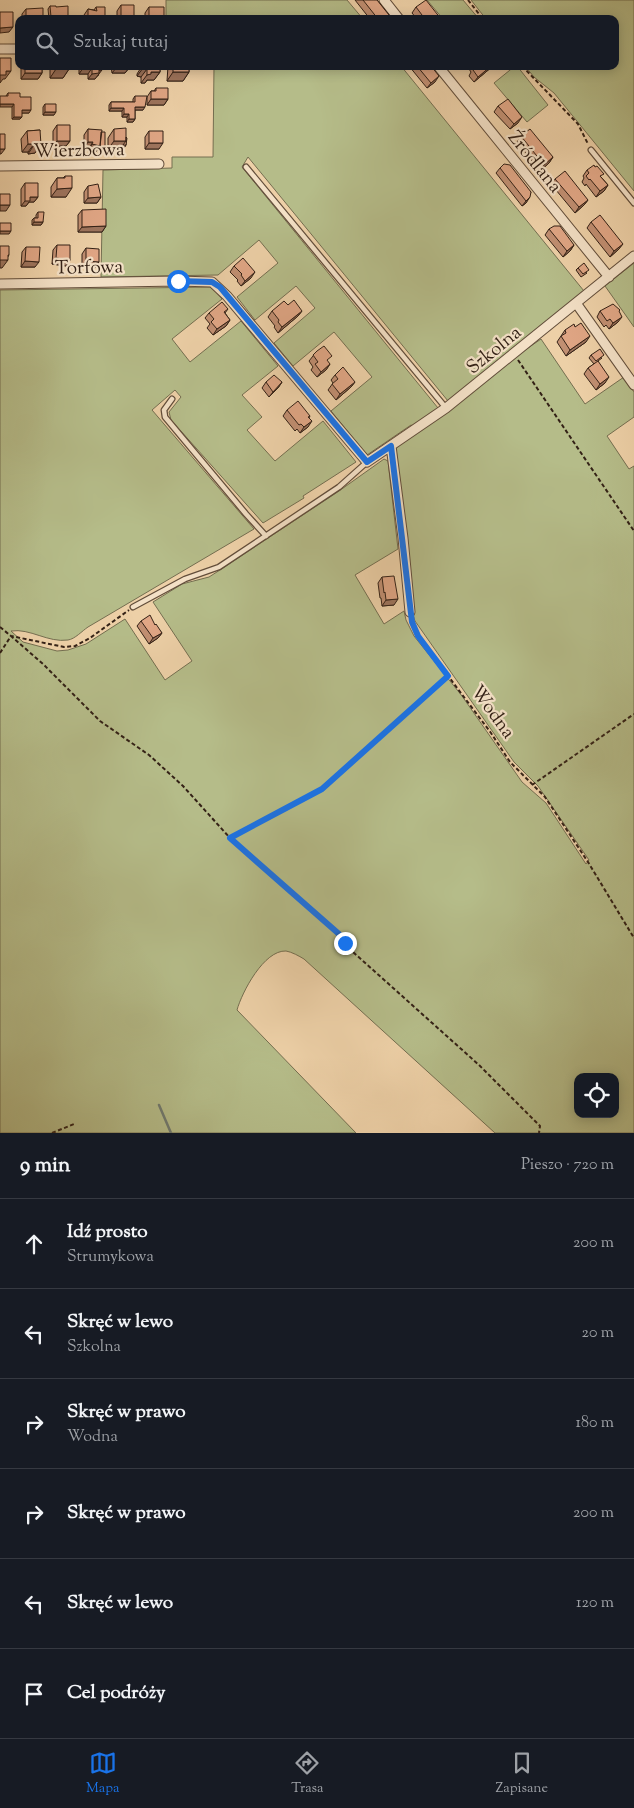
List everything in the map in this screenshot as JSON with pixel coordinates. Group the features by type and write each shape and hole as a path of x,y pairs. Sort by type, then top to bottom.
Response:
{"street":[{"path":"384,0 396,15"},
{"path":"0,49 15,49"},
{"name":"Źródlana","path":"441,70 608,277"},
{"name":"Wierzbowa","path":"0,166 159,164"},
{"name":"Szkolna","path":"367,462 446,408 634,256"},
{"name":"Torfowa","path":"0,284 212,282 220,287 367,462"},
{"path":"576,303 634,385"},
{"path":"391,446 410,612"}],"lane":[{"path":"591,150 634,203"},
{"path":"246,167 446,408"},
{"path":"172,399 164,410 165,417 266,536"},
{"path":"133,607 185,579 219,568 339,487 367,462"}],"path":[{"path":"468,0 480,15"},
{"path":"526,70 578,124 591,150"},
{"path":"514,354 634,531"},
{"path":"10,636 57,646 75,646 90,638 133,607"},
{"name":"Wodna","path":"410,612 418,636 510,762 544,797 588,862 634,938"},
{"path":"0,627 43,664 100,721 149,755 230,838 339,934 352,952 479,1065 540,1126 539,1133"},
{"path":"0,653 10,636"},
{"path":"230,838 322,789 448,676"},
{"path":"532,785 634,714"},
{"path":"52,1133 74,1124"}],"green space":[{"path":"166,0 347,0 360,15 166,15"},
{"path":"427,0 463,0 476,15 440,15"},
{"path":"471,0 634,0 634,191 554,93 528,70 619,70 619,15 483,15"},
{"path":"214,70 404,70 584,291 448,401 248,157 242,167 438,408 367,455 331,411 372,377 334,332 293,366 274,343 315,308 296,286 255,320 237,297 278,263 259,240 218,275 101,277 103,170 172,168 172,157 213,157"},
{"path":"510,70 520,70 548,105 527,122 494,83"},
{"path":"634,263 634,327 605,286"},
{"path":"212,287 222,299 172,339 190,362 241,321 278,366 242,395 262,417 247,430 275,461 323,421 356,462 303,496 304,498 263,523 171,420 169,412 181,397 175,390 152,410 254,529 88,627 76,637 61,640 11,631 23,642 57,651 68,650 86,644 125,619 165,680 192,661 153,602 182,584 209,577 384,459 388,461 398,549 355,575 384,624 404,611 414,636 462,696 522,782 546,803 586,864 589,860 538,786 514,762 415,621 396,448 541,339 585,404 624,377 634,392 634,417 607,436 629,469 634,466 634,1133 495,1133 304,959 286,951 270,957 262,964 249,983 237,1010 356,1133 0,1133 0,290"}],"building":[{"path":"363,0 377,0 389,15 375,15"},
{"path":"426,0 438,15 422,15 416,7"},
{"path":"121,5 134,5 134,15 121,15"},
{"path":"50,6 68,6 68,15 51,15"},
{"path":"96,7 105,7 105,15 88,15 88,9 97,11"},
{"path":"149,7 164,7 164,15 149,15"},
{"path":"43,8 43,15 26,15 26,9"},
{"path":"0,12 13,12 13,27 0,28"},
{"path":"0,58 11,58 11,71 6,71 6,75 0,75"},
{"path":"25,70 42,70 42,73 25,73"},
{"path":"92,70 99,70 99,73 92,74"},
{"path":"147,70 160,70 160,72 151,72 151,74 147,75"},
{"path":"173,70 189,70 189,72 173,72"},
{"path":"420,70 434,70 439,76 431,83"},
{"path":"473,70 486,70 478,77"},
{"path":"156,88 168,88 168,99 151,99 151,91 156,91"},
{"path":"8,93 20,93 20,97 31,97 31,110 22,110 22,117 14,117 14,104 0,104 0,96 8,96"},
{"path":"135,96 147,96 145,107 135,107 135,119 129,119 129,114 124,114 124,108 111,108 111,102 135,102"},
{"path":"508,99 522,117 514,124 498,106"},
{"path":"45,104 56,104 56,112 45,112"},
{"path":"57,125 70,125 70,141 57,141"},
{"path":"126,128 126,141 114,141 114,129"},
{"path":"88,129 102,130 100,146 92,144 93,142 88,142"},
{"path":"530,129 553,157 544,165 521,136"},
{"path":"40,130 41,145 28,144 27,131"},
{"path":"149,131 163,131 163,143 149,143"},
{"path":"101,132 105,132 105,147 99,147"},
{"path":"0,134 5,134 5,149 0,149"},
{"path":"504,164 510,165 531,192 530,197 526,201 500,168"},
{"path":"594,165 604,174 600,176 608,185 600,191 586,176 589,173 587,170"},
{"path":"565,171 588,200 579,207 555,179"},
{"path":"65,176 72,176 72,188 57,189 57,178 65,178"},
{"path":"25,183 38,183 38,197 30,197 30,201 25,201"},
{"path":"98,184 101,197 88,198 88,186"},
{"path":"0,194 10,194 10,205 0,205"},
{"path":"106,209 106,226 82,227 82,210"},
{"path":"38,212 44,212 43,222 34,222 34,218 38,218"},
{"path":"600,215 623,244 614,251 591,222"},
{"path":"0,223 11,223 11,231 0,231"},
{"path":"554,226 560,226 574,245 567,251 549,229"},
{"path":"57,245 70,245 70,260 56,258"},
{"path":"0,246 9,246 8,260 0,260"},
{"path":"26,247 40,247 39,262 25,261"},
{"path":"86,248 99,249 99,262 86,261"},
{"path":"243,258 255,272 245,281 242,274 234,266"},
{"path":"584,263 589,270 583,274 578,268"},
{"path":"294,300 302,311 282,327 272,311 284,301 288,305"},
{"path":"222,302 228,309 224,312 230,320 217,329 211,322 214,319 209,313"},
{"path":"613,304 620,310 622,317 613,323 610,319 607,321 600,311"},
{"path":"581,323 590,336 570,350 561,336 566,333 565,330 574,324 575,327"},
{"path":"324,346 332,356 327,360 330,364 321,372 315,364 318,362 313,355"},
{"path":"600,349 604,355 596,361 591,355"},
{"path":"598,361 609,377 600,384 588,368"},
{"path":"343,367 355,382 340,394 332,384 338,379 335,375"},
{"path":"274,375 282,382 273,392 266,382"},
{"path":"298,401 312,421 304,427 301,424 299,425 287,410"},
{"path":"394,576 398,599 386,600 382,577"},
{"path":"150,615 162,633 153,638 141,621"}],"waterway":[{"path":"159,1105 171,1133"}],"route":[{"path":"178,281 212,282 220,287 367,462 391,446 412,622 418,636 448,676 322,789 230,838 339,934 345,943"}]}
